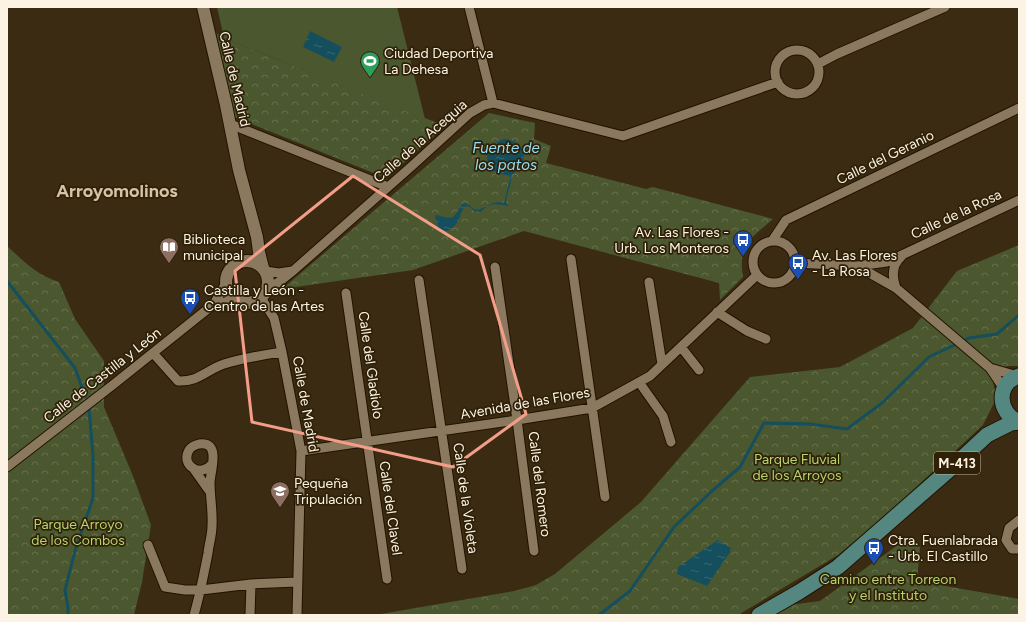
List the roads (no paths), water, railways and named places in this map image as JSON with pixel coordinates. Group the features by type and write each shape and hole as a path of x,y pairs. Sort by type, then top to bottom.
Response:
{"main road":[{"path":"1004,389 1007,384 1018,376"},
{"name":"M-413","path":"987,435 1000,412 1004,389"},
{"name":"M-413","path":"1002,404 1009,416 1019,422"},
{"name":"M-413","path":"759,615 838,567 987,435 1011,423 1019,422"}],"street":[{"name":"Calle de Madrid","path":"203,7 239,170 264,269 267,275 268,282 264,294 274,318 301,451 297,615"},
{"path":"469,7 493,103 623,136 778,82"},
{"path":"818,64 837,54 945,7"},
{"path":"797,50 803,51 810,54 818,64 819,70 817,80 813,87 807,91 797,94 789,92 778,82 776,70 777,64 783,55 797,50"},
{"name":"Calle de la Acequia","path":"264,294 294,270 388,188 470,113 484,105 493,103"},
{"name":"Calle del Geranio","path":"772,241 786,220 1019,108"},
{"path":"230,124 388,188"},
{"name":"Calle de la Rosa","path":"794,263 857,266 887,262 1019,200"},
{"name":"Calle de Madrid","path":"226,283 230,269 235,264 242,261 249,251 254,228"},
{"path":"772,241 780,242 787,245 791,250 794,257 794,263 789,276 775,283 766,282 757,275 753,265 753,257 758,247 764,243 772,241"},
{"name":"Calle de la Rosa","path":"896,288 892,278 893,267 896,261 904,254"},
{"path":"571,259 605,498"},
{"path":"242,261 257,263 264,269 279,273 294,270"},
{"path":"857,266 896,288 990,368 1004,389"},
{"name":"Calle del Romero","path":"495,267 534,551"},
{"name":"Avenida de las Flores","path":"301,451 592,408 650,376 757,275"},
{"name":"Calle de la Violeta","path":"419,280 462,569"},
{"path":"649,282 662,364"},
{"path":"226,283 228,292 237,300 246,303 254,302 264,294"},
{"name":"Calle de Castilla y León","path":"7,467 214,304 226,283"},
{"name":"Calle del Gladiolo","path":"346,293 368,441"},
{"name":"Calle de Castilla y León","path":"214,304 237,300"},
{"path":"717,312 747,331 766,340"},
{"path":"680,347 699,370"},
{"path":"153,353 178,382 186,382 194,380 222,365 253,357 282,352"},
{"path":"990,368 1018,376"},
{"path":"640,382 663,416 671,442"},
{"name":"Calle del Clavel","path":"368,441 387,579"},
{"path":"194,615 201,590 212,526 210,482 214,456 210,448 203,444 199,444 191,448 187,456 189,465 210,492"},
{"path":"192,468 197,470 206,470 212,464"},
{"path":"1019,520 1009,528 1006,540 1012,549 1019,550"},
{"path":"148,545 165,587 185,590 201,590 252,584 297,582"},
{"path":"250,615 252,584"}],"water":[{"path":"310,31 342,47 334,62 303,47"},
{"name":"Fuente de los patos","path":"505,139 518,144 524,154 522,165 511,175 511,182 506,202 508,206 493,204 481,212 474,211 470,207 466,206 461,213 458,222 452,228 447,231 439,229 435,217 436,215 450,218 454,216 462,204 466,203 478,210 497,202 504,203 510,176 495,172 489,165 487,155 495,143"},
{"path":"718,540 732,549 707,586 677,574 678,567"}],"waterway":[{"path":"7,281 75,368 85,396"},
{"path":"599,615 630,591 674,527 740,467 764,423 810,424 847,429 882,403 929,357 969,338 997,334 1019,315"},
{"path":"68,615 65,590 75,551 93,498 93,455 89,408"}],"place":[{"name":"Ciudad Deportiva La Dehesa","path":"370,78"},
{"name":"Av. Las Flores - Urb. Los Monteros","path":"743,257"},
{"name":"Biblioteca municipal","path":"169,264"},
{"name":"Av. Las Flores - La Rosa","path":"798,280"},
{"name":"Castilla y León - Centro de las Artes","path":"190,315"},
{"name":"Pequeña Tripulación","path":"280,508"},
{"name":"Ctra. Fuenlabrada - Urb. El Castillo","path":"874,565"}],"district":[{"name":"Arroyomolinos","path":"117,191"}],"park label":[{"name":"Parque Fluvial de los Arroyos","path":"797,468"},
{"name":"Parque Arroyo de los Combos","path":"78,532"},
{"name":"Camino entre Torreon y el Instituto","path":"888,588"}]}
